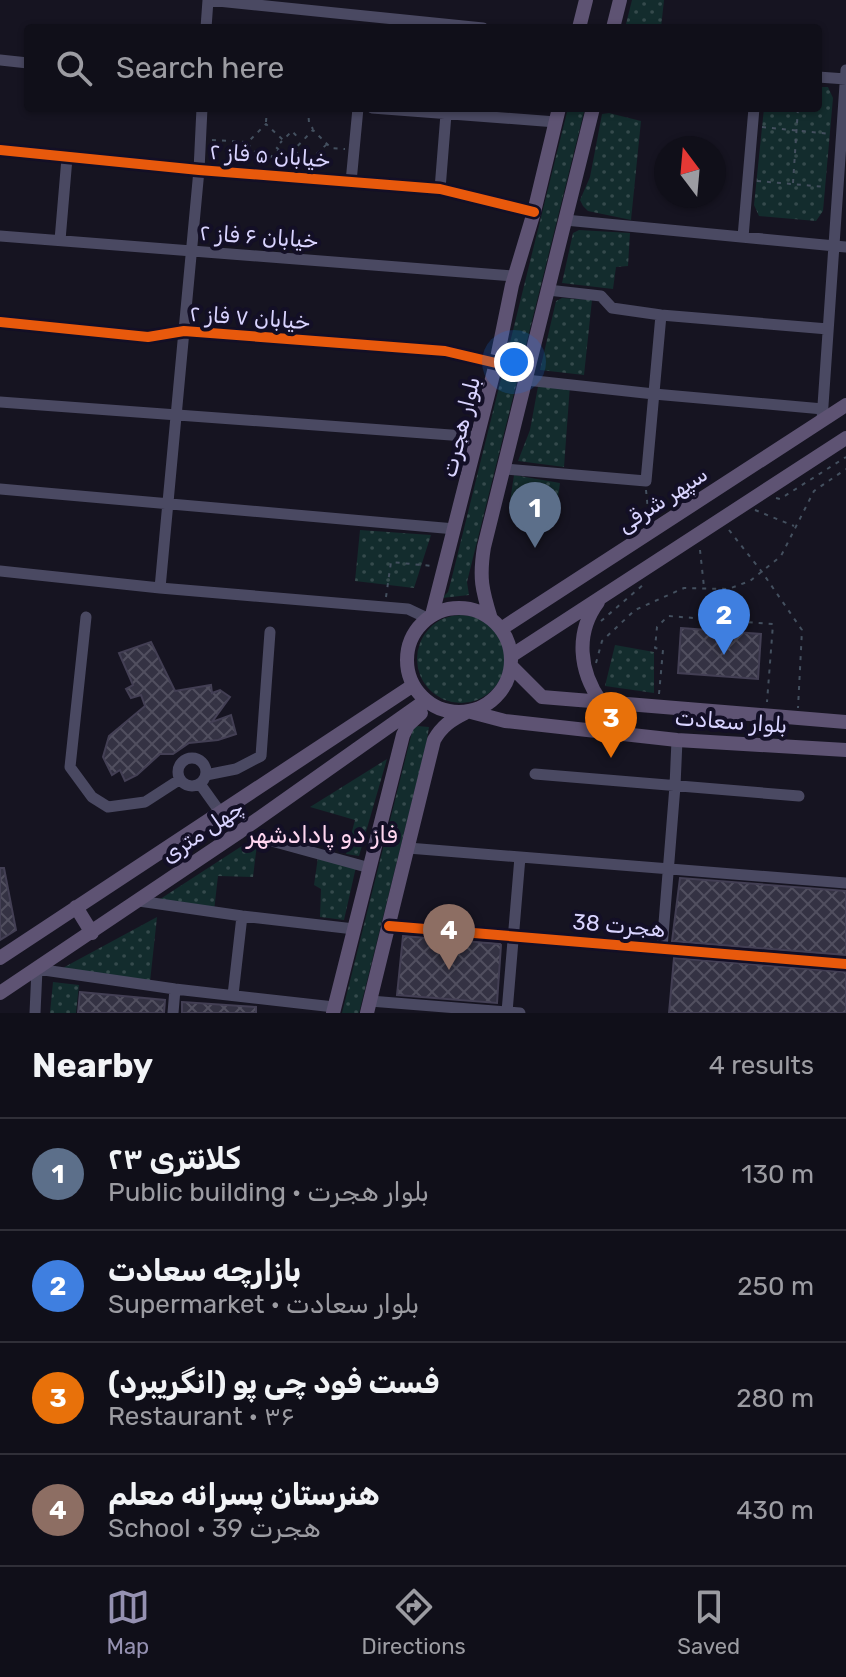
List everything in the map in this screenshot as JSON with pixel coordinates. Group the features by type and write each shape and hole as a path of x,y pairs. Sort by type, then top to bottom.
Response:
{"main road":[{"path":"580,24 586,0"},
{"path":"614,24 620,0"},
{"path":"368,1007 434,740 451,720 493,700 508,679 511,661 508,642 496,624 482,589 481,569 592,112"},
{"name":"بلوار هجرت","path":"430,616 478,437 514,276 534,212 558,115"},
{"name":"سپهر شرقی","path":"496,624 548,600 823,414 846,405"},
{"path":"511,661 561,624 846,438"},
{"path":"601,702 588,680 582,656 584,631 602,597"},
{"path":"548,600 547,613 561,624"},
{"path":"468,712 447,712 428,703 412,686 407,672 409,642 430,616 444,610 469,609 496,624"},
{"path":"511,661 542,697 536,709 537,717 545,725"},
{"name":"چهل متری","path":"0,958 412,686"},
{"name":"بلوار سعادت","path":"542,697 846,722"},
{"path":"333,1010 403,735 428,703"},
{"name":"چهل متری","path":"0,993 428,703"},
{"name":"بلوار سعادت","path":"468,712 505,721 677,740 846,750"},
{"path":"76,907 92,933"}],"street":[{"path":"206,24 208,0 444,24"},
{"path":"0,60 24,63"},
{"path":"526,380 823,414 828,329 840,246 838,188 843,169 846,70"},
{"path":"822,77 846,79"},
{"path":"160,588 202,112"},
{"path":"351,182 358,112"},
{"path":"421,112 558,115"},
{"path":"743,237 754,112"},
{"path":"440,189 446,114"},
{"name":"خیابان ۵ فاز ۲","path":"0,150 199,170 265,169 351,182 440,189 534,212"},
{"path":"60,240 67,158"},
{"path":"565,220 840,246"},
{"name":"خیابان ۶ فاز ۲","path":"0,236 514,276"},
{"path":"548,290 601,296 612,308 661,315 828,329"},
{"path":"504,469 646,481 661,315"},
{"name":"خیابان ۷ فاز ۲","path":"0,322 148,337 184,331 445,351 496,363"},
{"path":"0,402 478,437"},
{"path":"0,489 455,529"},
{"path":"0,571 408,609 430,616"},
{"path":"86,617 70,767 92,797 108,807 145,802 179,780"},
{"path":"220,812 203,780 204,764 195,758 184,760 177,769 179,780 189,786 203,780 236,769 261,756 270,632"},
{"path":"662,948 677,740"},
{"path":"535,774 799,796"},
{"path":"268,840 370,868"},
{"path":"408,848 846,883"},
{"path":"507,1012 520,857"},
{"path":"139,901 354,929"},
{"path":"233,995 242,916"},
{"name":"هجرت 38","path":"389,926 846,964"},
{"path":"35,1013 37,969 333,1010"},
{"path":"173,1013 175,989"},
{"path":"368,1007 520,1013"}],"path":[{"path":"201,139 247,143 266,124 267,112"},
{"path":"308,112 313,130 331,148 354,150"},
{"path":"793,184 798,112"},
{"path":"266,124 283,140"},
{"path":"753,127 842,135"},
{"path":"302,142 292,131 276,147 286,158 302,142 313,130"},
{"path":"247,143 265,169 279,150"},
{"path":"294,150 307,163 327,144"},
{"path":"748,180 838,188"},
{"path":"771,497 780,499 846,457"},
{"path":"593,672 602,641 635,610 684,588 728,589 750,581 762,572 781,556 814,491 846,469"},
{"path":"646,481 650,533"},
{"path":"762,503 753,509 795,526"},
{"path":"721,519 802,630 798,718"},
{"path":"699,543 704,588"},
{"path":"385,607 391,562 445,567"},
{"path":"594,627 649,580"},
{"path":"659,698 663,650 655,648 657,627 668,616 773,624 766,707"}],"green space":[{"path":"632,0 664,0 661,24 626,24"},
{"path":"822,87 828,87 833,98 823,211 816,221 759,216 754,205 764,112 822,112"},
{"path":"567,112 584,112 467,582 469,595 442,598 448,592"},
{"path":"602,114 641,121 631,220 588,211 580,200 590,177"},
{"path":"579,230 630,233 628,266 616,267 613,289 562,283 573,233"},
{"path":"562,298 592,300 584,375 540,370 556,301"},
{"path":"539,381 570,385 564,467 518,461 530,430"},
{"path":"514,475 560,483 556,512 509,508"},
{"path":"360,530 431,535 414,588 355,581"},
{"path":"461,615 486,622 498,634 505,659 498,684 486,696 461,703 436,696 424,684 417,659 424,634 436,622"},
{"path":"615,645 654,652 654,693 605,686"},
{"path":"429,727 426,745 359,1013 342,1013 413,728"},
{"path":"387,759 359,856 346,854 355,820 310,807"},
{"path":"248,842 257,844 253,877 218,876 214,911 151,905"},
{"path":"318,857 356,867 344,920 320,917 321,889 314,885"},
{"path":"157,917 150,982 59,970"},
{"path":"53,982 79,985 76,1013 50,1013"}],"building":[{"path":"681,628 761,634 758,679 678,673"},
{"path":"151,642 175,691 211,685 212,693 220,690 230,697 212,722 231,715 236,734 218,740 189,743 173,754 160,754 137,775 125,781 120,770 112,775 103,757 109,736 145,706 141,695 131,698 126,689 133,685 119,653"},
{"path":"0,868 4,868 16,930 0,940"},
{"path":"680,878 846,891 846,955 672,941"},
{"path":"403,936 500,944 497,1003 397,995"},
{"path":"674,958 846,972 846,1013 669,1013"},
{"path":"80,992 165,1000 164,1013 78,1013"},
{"path":"182,1002 256,1007 256,1013 182,1013"}],"cycle path":[{"path":"0,150 440,189 534,212"},
{"path":"0,322 148,337 184,331 445,351 496,363"},
{"path":"389,926 846,964"}],"place":[{"name":"کلانتری ۲۳","path":"535,548"},
{"name":"بازارچه سعادت","path":"724,655"},
{"name":"فست فود چی پو (انگریبرد)","path":"611,758"},
{"name":"هنرستان پسرانه معلم","path":"449,970"}],"district":[{"name":"فاز دو پادادشهر","path":"322,835"}]}
